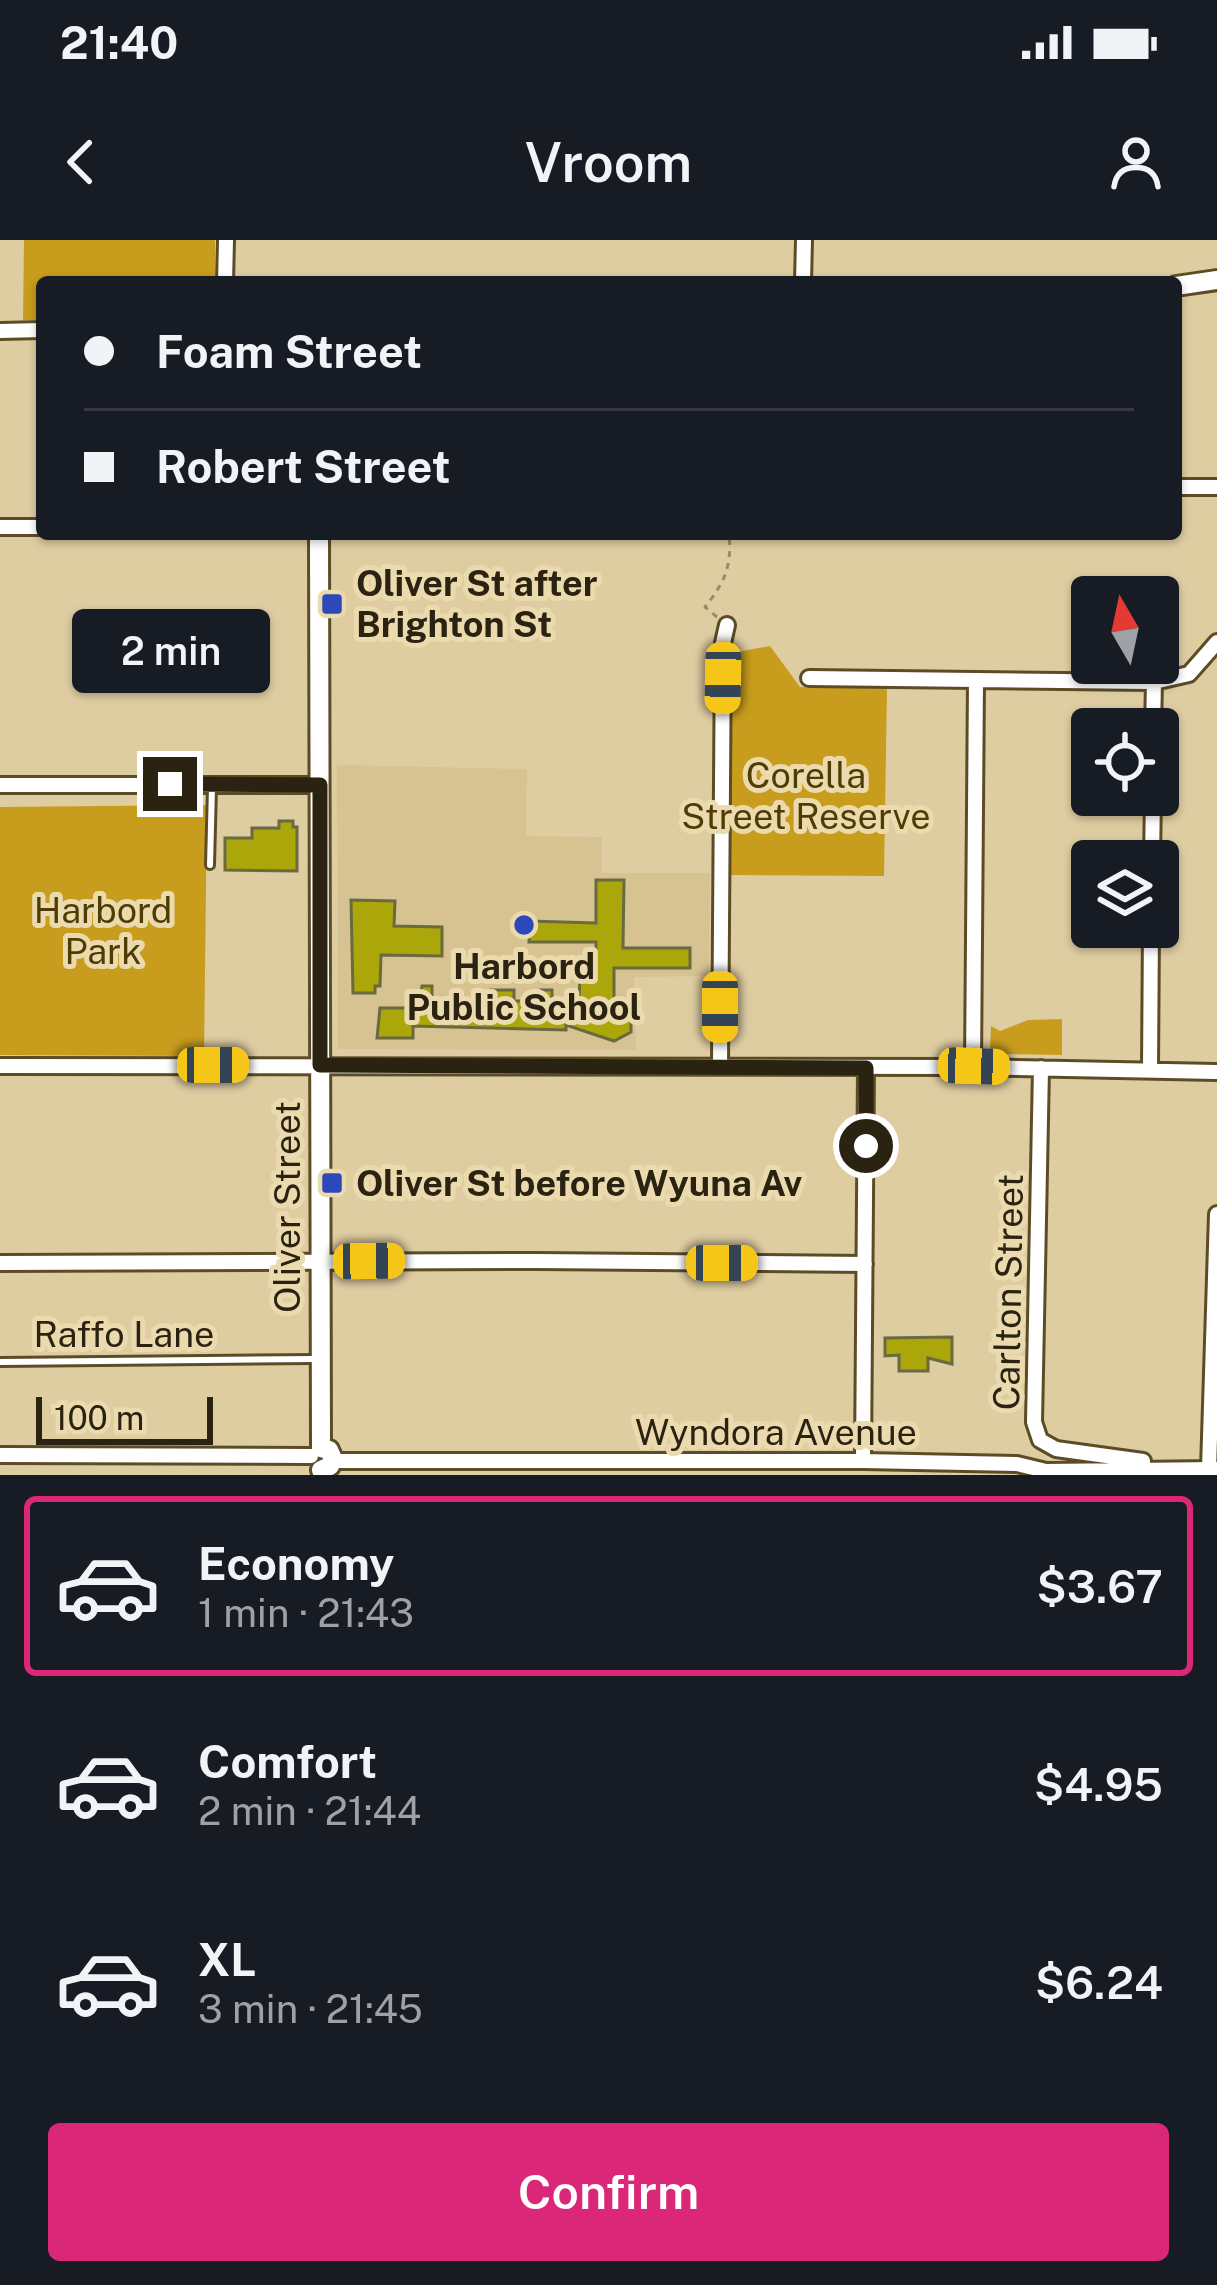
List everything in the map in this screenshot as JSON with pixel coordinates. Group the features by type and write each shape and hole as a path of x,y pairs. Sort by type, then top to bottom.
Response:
{"main road":[{"path":"1182,285 1217,280"},
{"name":"Oliver Street","path":"319,540 321,1462"}],"street":[{"path":"225,276 226,240"},
{"path":"803,276 804,240"},
{"path":"0,331 36,331"},
{"path":"1182,487 1217,487"},
{"path":"0,527 36,527"},
{"path":"720,1066 723,643 727,626"},
{"path":"1179,676 1189,674 1217,642"},
{"path":"809,677 1071,681"},
{"path":"974,1066 976,680"},
{"path":"0,785 320,785"},
{"path":"1150,1070 1151,948"},
{"path":"0,1066 974,1066 1217,1072"},
{"path":"863,1461 866,1068"},
{"name":"Carlton Street","path":"1041,1068 1034,1422 1040,1440 1056,1449 1184,1467"},
{"path":"1213,1468 1217,1214"},
{"path":"0,1263 865,1264"},
{"name":"Wyndora Avenue","path":"0,1455 684,1468 863,1461 1017,1464 1029,1472 1213,1468"}],"lane":[{"path":"210,866 212,784"},
{"name":"Raffo Lane","path":"0,1362 321,1359"}],"path":[{"path":"727,626 705,607 731,563 729,540"}],"shaded area":[{"name":"Harbord Public School","path":"337,765 527,769 526,836 602,837 602,873 710,873 709,976 634,977 636,1050 338,1049"}],"green space":[{"path":"24,240 215,240 215,276 36,276 36,320 23,320"},
{"name":"Corella Street Reserve","path":"770,646 800,687 887,688 884,876 726,875 731,653"},
{"name":"Harbord Park","path":"207,805 204,1056 0,1055 0,807"},
{"path":"1062,1019 1062,1055 994,1054 990,1050 991,1026 1000,1031 1028,1020"}],"building":[{"path":"279,821 293,821 297,827 297,871 225,870 225,838 252,838 252,828 279,828"},
{"path":"596,880 624,880 623,948 690,948 690,968 614,968 614,1000 631,1009 631,1032 614,1041 566,1025 566,1030 413,1026 413,1038 377,1038 380,1008 419,1008 422,986 432,986 432,1000 491,1000 491,990 514,990 514,1001 541,1001 541,990 552,990 552,1001 579,1001 580,975 596,975 596,942 529,942 530,921 596,923"},
{"path":"351,900 395,901 394,926 442,927 442,956 381,955 380,986 375,986 375,993 353,993"},
{"path":"952,1337 952,1364 928,1358 928,1371 899,1371 899,1355 885,1356 885,1338"}],"place":[{"name":"Oliver St after Brighton St","path":"332,604"},
{"name":"Harbord Public School","path":"524,925"},
{"name":"Oliver St before Wyuna Av","path":"332,1183"}],"route":[{"path":"170,784 320,785 320,1065 866,1068 866,1146"}]}
